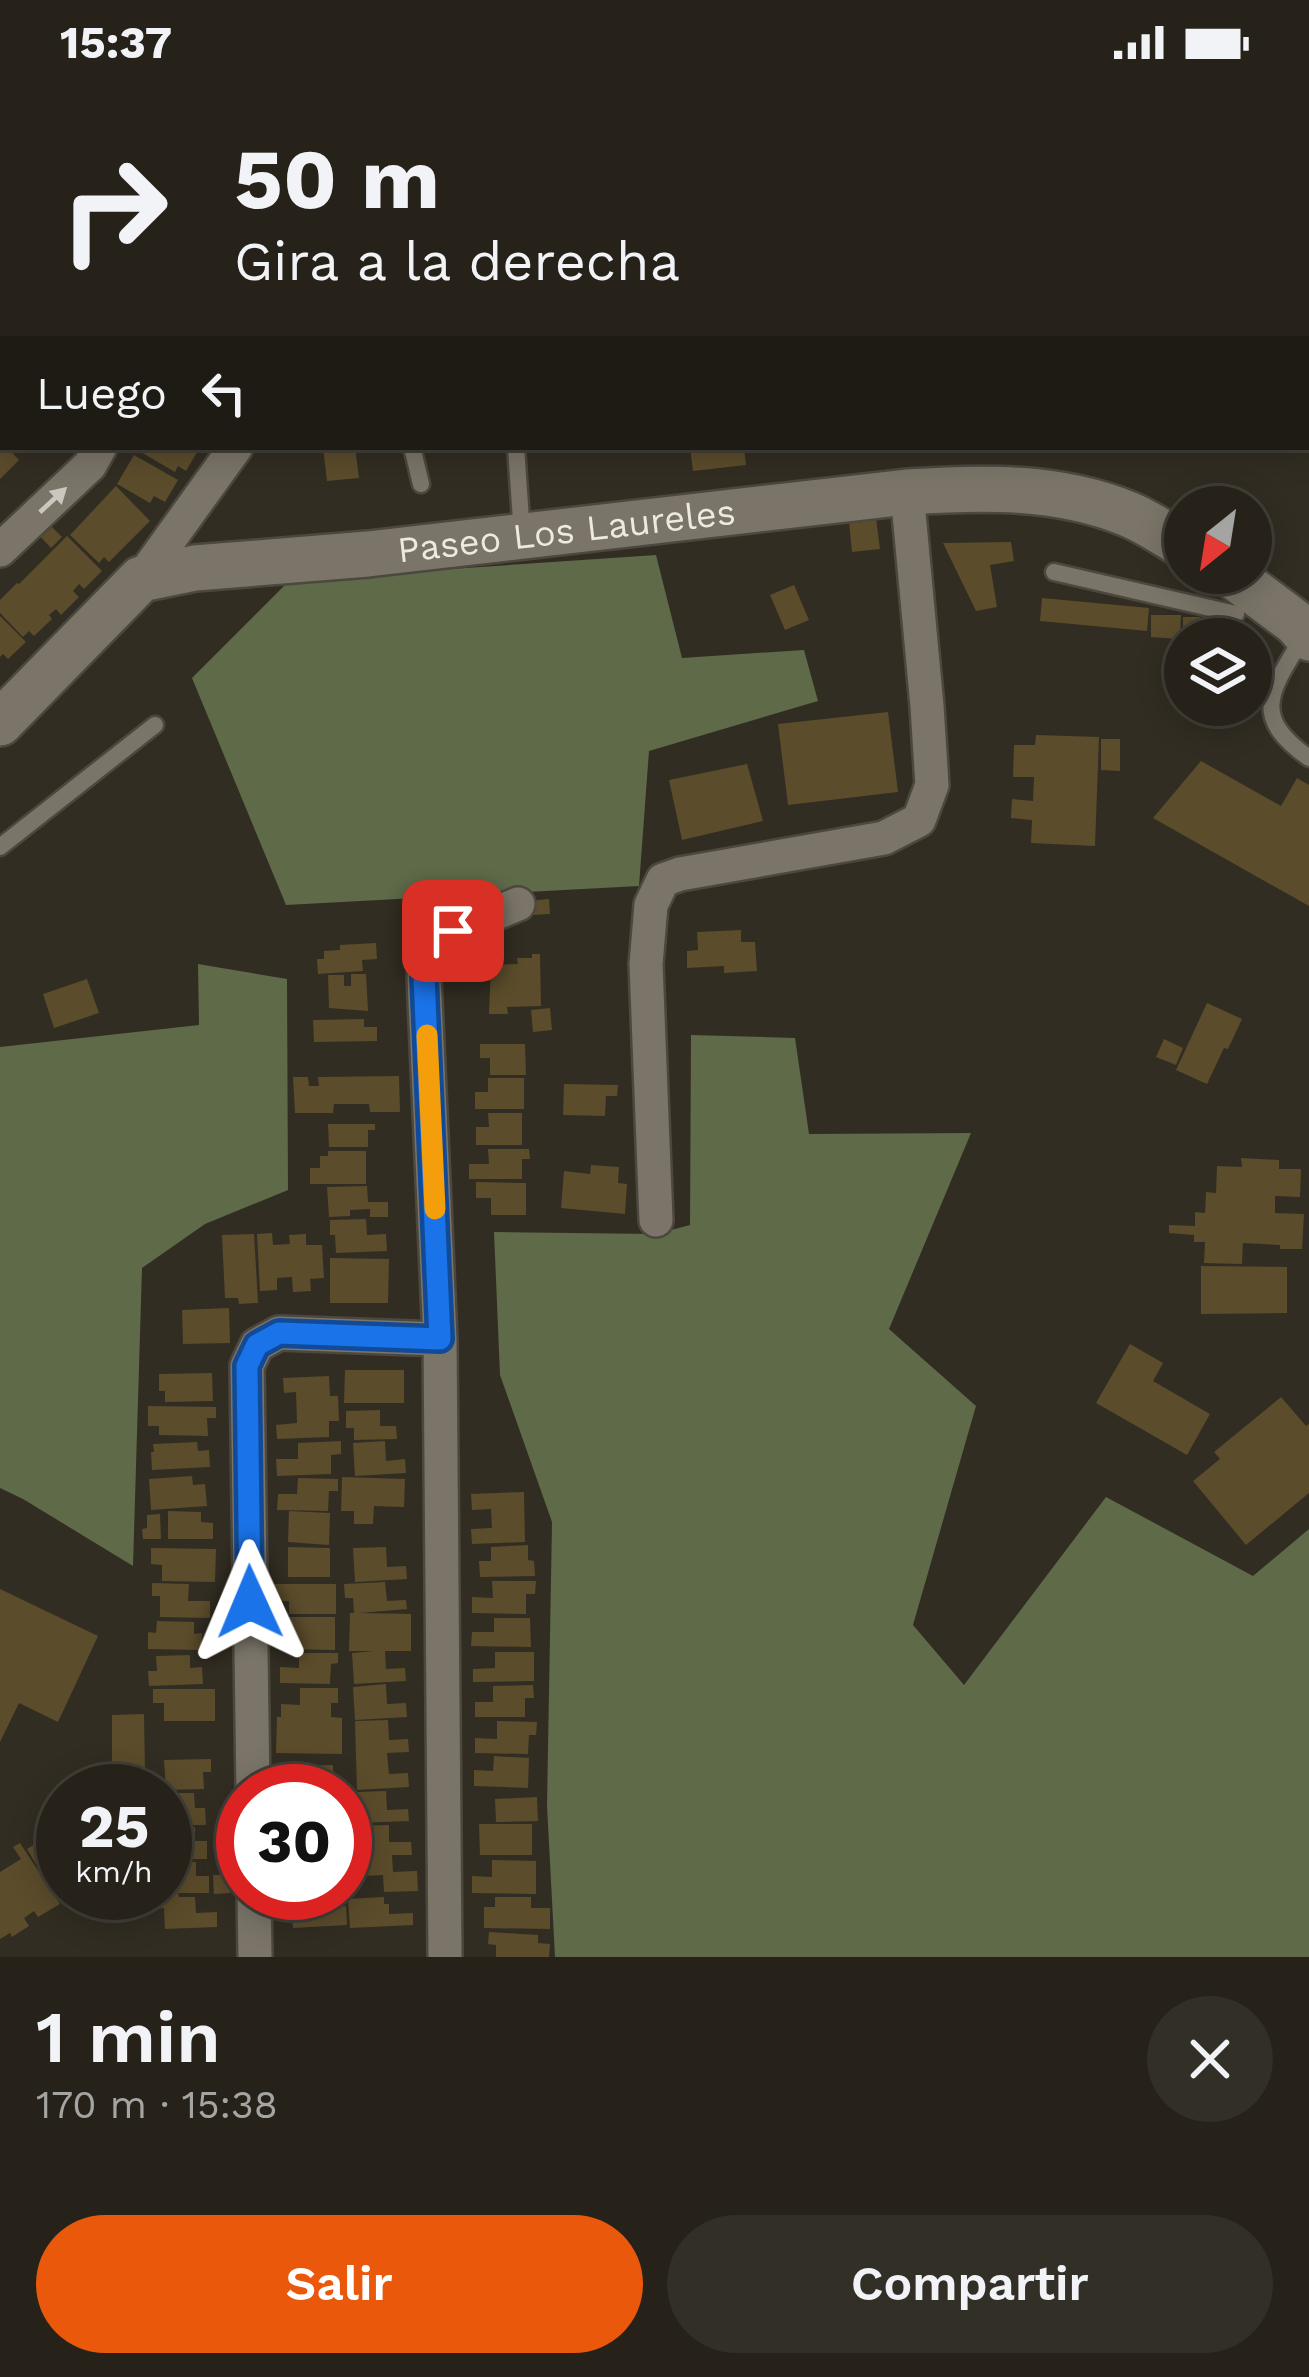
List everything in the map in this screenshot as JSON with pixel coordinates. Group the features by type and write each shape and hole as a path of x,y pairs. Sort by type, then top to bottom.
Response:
{"street":[{"path":"0,550 90,466 98,450"},
{"path":"0,723 141,579 234,450"},
{"name":"Paseo Los Laureles","path":"141,579 195,568 368,554 967,488 1076,498 1131,514 1164,534"},
{"path":"656,1220 646,964 650,905 663,880 884,838 919,820 926,802 932,784 907,491"},
{"path":"1235,594 1296,623 1307,636"},
{"path":"445,1957 440,1339 424,977 433,945 453,931 518,904"},
{"path":"253,1764 247,1366 257,1345 279,1333 440,1339"},
{"path":"254,1920 255,1957"}],"lane":[{"path":"413,450 421,484"},
{"path":"516,450 522,536"},
{"path":"1054,572 1164,585"},
{"path":"1307,636 1270,701 1270,718 1288,743 1309,758"},
{"path":"0,847 154,725"}],"green space":[{"path":"656,555 682,658 804,650 818,701 649,751 639,886 286,905 192,678 290,580"},
{"path":"198,964 287,979 288,1190 205,1224 142,1268 133,1566 0,1488 0,1047 199,1025"},
{"path":"691,1035 795,1038 809,1134 971,1133 889,1329 976,1406 913,1625 964,1685 1106,1497 1253,1576 1309,1529 1309,1957 555,1957 547,1806 552,1522 500,1375 494,1232 656,1234 690,1225"}],"building":[{"path":"0,450 10,450 19,460 0,479"},
{"path":"198,450 186,471 178,466 175,472 139,451"},
{"path":"323,450 355,450 359,478 327,481"},
{"path":"690,450 744,450 746,465 693,471"},
{"path":"134,455 178,480 165,502 154,496 150,503 117,484"},
{"path":"116,486 150,521 109,562 104,557 99,563 70,535"},
{"path":"876,518 880,549 852,552 849,521"},
{"path":"51,526 62,537 51,548 40,536"},
{"path":"67,536 102,571 84,589 79,584 73,591 79,597 61,615 56,609 34,636 29,631 23,637 0,613 0,600"},
{"path":"1011,542 1014,561 990,565 997,607 976,611 943,543"},
{"path":"794,585 809,620 785,630 770,595"},
{"path":"1042,598 1149,608 1147,631 1040,621"},
{"path":"1151,615 1181,615 1164,618 1164,638 1151,637"},
{"path":"0,616 26,642 8,659 3,654 0,657"},
{"path":"888,712 898,792 788,805 778,724"},
{"path":"1036,735 1099,737 1095,846 1031,843 1032,820 1011,818 1012,799 1033,801 1034,777 1013,777 1014,745 1035,745"},
{"path":"1101,739 1120,739 1120,771 1101,770"},
{"path":"1201,761 1281,806 1297,778 1309,785 1309,906 1153,818"},
{"path":"747,764 763,821 682,840 669,780"},
{"path":"549,899 550,914 530,915 528,901"},
{"path":"741,930 741,942 755,942 757,971 687,968 687,951 698,950 697,932"},
{"path":"376,943 377,959 362,960 363,971 318,974 317,959 324,959 324,951"},
{"path":"540,954 541,1006 507,1007 508,1014 489,1014 491,965 518,964 517,958 532,958"},
{"path":"351,974 366,974 368,1011 329,1008 328,975 344,975 344,986 351,986"},
{"path":"87,979 99,1013 54,1028 43,994"},
{"path":"1207,1003 1242,1019 1207,1084 1176,1070"},
{"path":"550,1008 552,1030 533,1032 531,1010"},
{"path":"364,1019 364,1027 377,1027 377,1041 314,1042 313,1020"},
{"path":"1164,1039 1183,1048 1176,1065 1156,1057"},
{"path":"480,1044 525,1044 526,1075 490,1075 490,1058 480,1058"},
{"path":"399,1076 400,1112 370,1112 369,1104 334,1104 333,1113 295,1113 293,1077 308,1077 309,1086 319,1086 318,1077"},
{"path":"488,1078 524,1078 524,1109 475,1109 475,1092 488,1092"},
{"path":"564,1084 618,1085 617,1096 606,1096 605,1116 563,1115"},
{"path":"488,1113 522,1113 522,1145 476,1145 476,1127 489,1127"},
{"path":"328,1124 375,1124 375,1130 368,1130 368,1147 329,1147"},
{"path":"488,1149 529,1149 530,1159 522,1159 522,1179 469,1179 469,1164 489,1164"},
{"path":"328,1151 366,1151 366,1184 310,1184 310,1168 320,1168 320,1156 328,1156"},
{"path":"1241,1158 1279,1160 1279,1169 1301,1169 1300,1197 1275,1196 1275,1213 1304,1214 1302,1249 1243,1243 1242,1264 1204,1263 1205,1242 1194,1242 1194,1235 1169,1233 1169,1225 1195,1226 1195,1212 1205,1213 1206,1192 1216,1193 1217,1166 1242,1167"},
{"path":"591,1165 619,1167 618,1183 627,1184 625,1214 561,1208 564,1171 590,1174"},
{"path":"476,1182 526,1183 526,1215 491,1215 491,1198 476,1198"},
{"path":"367,1186 368,1202 388,1202 388,1217 370,1217 370,1209 329,1217 327,1187"},
{"path":"366,1219 367,1235 386,1234 387,1251 336,1253 330,1220"},
{"path":"272,1233 273,1245 290,1244 289,1235 306,1234 306,1245 322,1245 324,1278 310,1279 311,1291 293,1292 292,1277 277,1278 277,1290 260,1291 257,1234"},
{"path":"254,1234 258,1303 239,1304 238,1298 225,1298 222,1235"},
{"path":"330,1258 389,1259 388,1303 330,1303"},
{"path":"1201,1266 1287,1267 1287,1313 1201,1314"},
{"path":"229,1308 230,1343 183,1344 182,1310"},
{"path":"1130,1344 1163,1363 1153,1381 1210,1414 1187,1455 1096,1403"},
{"path":"345,1370 404,1370 404,1403 344,1403"},
{"path":"212,1373 213,1401 165,1402 165,1391 159,1391 159,1374"},
{"path":"329,1376 330,1396 338,1396 339,1421 329,1421 329,1437 277,1439 276,1425 297,1423 296,1392 284,1393 283,1378"},
{"path":"1281,1397 1309,1424 1309,1493 1246,1545 1193,1481 1220,1459 1214,1452"},
{"path":"148,1406 216,1407 216,1418 207,1418 208,1436 159,1435 159,1426 148,1426"},
{"path":"380,1410 380,1426 396,1426 397,1439 354,1440 354,1428 346,1428 346,1411"},
{"path":"341,1441 341,1454 331,1455 331,1474 277,1476 276,1459 298,1459 298,1443"},
{"path":"385,1441 386,1461 405,1459 406,1473 355,1476 353,1443"},
{"path":"197,1442 198,1451 209,1450 210,1467 152,1470 153,1444"},
{"path":"192,1476 193,1485 205,1484 207,1506 151,1510 149,1479"},
{"path":"342,1477 405,1479 404,1507 374,1506 373,1524 354,1524 354,1511 341,1511"},
{"path":"298,1478 338,1479 338,1491 329,1491 328,1511 277,1510 278,1494 297,1494"},
{"path":"524,1492 525,1542 472,1544 471,1529 492,1528 491,1509 472,1510 471,1494"},
{"path":"168,1511 201,1512 201,1522 213,1523 213,1539 168,1539"},
{"path":"289,1511 330,1513 329,1545 288,1542"},
{"path":"160,1514 161,1539 143,1539 147,1515"},
{"path":"528,1545 535,1576 480,1577 479,1561 491,1561 491,1547"},
{"path":"288,1547 330,1548 330,1577 288,1577"},
{"path":"386,1547 387,1567 406,1566 407,1579 355,1582 353,1548"},
{"path":"151,1548 216,1549 215,1582 162,1581 162,1565 151,1564"},
{"path":"492,1581 536,1581 535,1594 526,1594 526,1614 472,1613 472,1597 493,1598"},
{"path":"385,1582 387,1601 406,1600 407,1609 359,1613 411,1614 411,1651 385,1651 386,1669 405,1668 406,1681 354,1684 352,1653 374,1651 349,1651 353,1598 345,1598 344,1584"},
{"path":"152,1583 189,1584 188,1601 210,1601 210,1618 160,1617 160,1596 152,1596"},
{"path":"271,1584 336,1584 336,1614 289,1614 289,1601 270,1601"},
{"path":"0,1589 98,1636 58,1722 19,1703 0,1742"},
{"path":"272,1617 335,1617 335,1650 281,1649 280,1633 272,1633"},
{"path":"494,1618 530,1618 531,1647 471,1646 472,1632 494,1632"},
{"path":"157,1621 194,1622 194,1634 202,1633 201,1650 148,1649 148,1632 156,1633"},
{"path":"495,1652 534,1652 534,1681 473,1682 473,1669 495,1668"},
{"path":"299,1653 338,1653 338,1663 331,1664 330,1684 280,1683 280,1667 299,1668"},
{"path":"190,1655 190,1668 202,1667 203,1684 149,1686 148,1671 157,1671 156,1656"},
{"path":"386,1684 387,1704 406,1703 407,1717 355,1720 353,1687"},
{"path":"533,1685 534,1698 525,1698 525,1717 475,1717 475,1702 493,1702 493,1686"},
{"path":"300,1688 338,1688 331,1717 342,1718 342,1754 276,1753 281,1704 300,1705"},
{"path":"153,1689 215,1689 215,1721 164,1721 164,1703 153,1703"},
{"path":"144,1714 145,1764 112,1764 112,1715"},
{"path":"388,1720 389,1740 408,1739 409,1752 387,1753 389,1774 408,1773 409,1787 372,1789 372,1764 356,1764 355,1721"},
{"path":"497,1721 537,1722 536,1735 529,1735 528,1754 475,1753 475,1738 497,1739"},
{"path":"494,1756 529,1758 528,1788 474,1786 474,1770 493,1771"},
{"path":"211,1759 211,1772 203,1772 204,1789 192,1789 192,1764 164,1764 164,1760"},
{"path":"372,1791 386,1791 387,1810 408,1809 409,1821 372,1822"},
{"path":"192,1793 195,1808 205,1808 206,1825 192,1825"},
{"path":"537,1797 538,1821 496,1822 495,1799"},
{"path":"479,1824 532,1824 532,1855 480,1855"},
{"path":"372,1825 389,1825 389,1842 411,1842 412,1855 392,1855 393,1872 417,1871 418,1891 384,1892 383,1875 372,1876"},
{"path":"192,1827 195,1841 207,1841 207,1859 192,1859"},
{"path":"20,1843 36,1867 36,1914 24,1918 29,1926 0,1939 0,1872 21,1859 13,1847"},
{"path":"36,1844 36,1864 27,1849"},
{"path":"492,1860 536,1861 536,1894 472,1893 472,1876 492,1877"},
{"path":"192,1862 196,1862 196,1876 209,1876 209,1893 192,1893"},
{"path":"192,1897 196,1913 216,1912 217,1927 165,1929 165,1920 192,1920"},
{"path":"384,1897 389,1914 413,1913 413,1925 350,1928 349,1920 372,1920 372,1898"},
{"path":"495,1897 531,1897 531,1908 550,1908 550,1929 484,1928 484,1907 495,1907"},
{"path":"292,1920 347,1920 347,1925 293,1928"},
{"path":"489,1932 538,1935 538,1943 550,1944 549,1957 496,1957 496,1945 488,1944"}],"slow traffic":[{"path":"427,1035 435,1209"}],"route":[{"path":"250,1602 247,1366 257,1345 279,1333 440,1339 424,977 433,945 453,931"}]}
